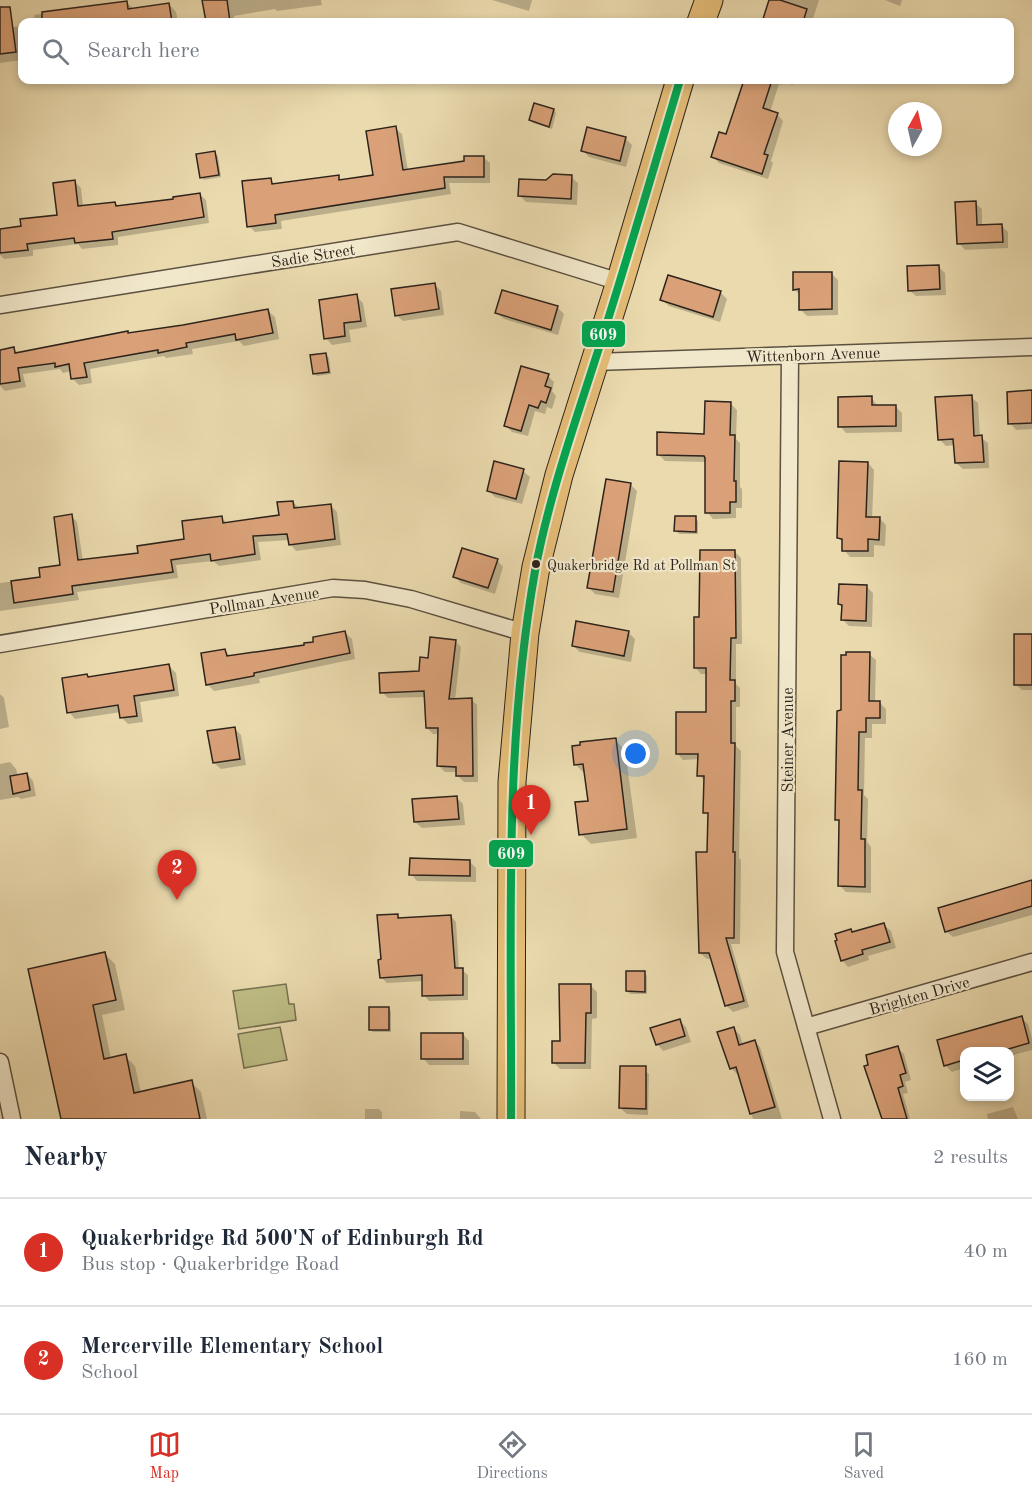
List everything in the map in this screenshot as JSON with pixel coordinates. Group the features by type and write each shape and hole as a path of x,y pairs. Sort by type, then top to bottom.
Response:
{"main road":[{"path":"702,18 709,0"},
{"path":"511,1119 512,782 525,633 536,567 556,486 679,84"}],"street":[{"name":"Sadie Street","path":"0,305 458,232 620,282"},
{"name":"Wittenborn Avenue","path":"595,362 1032,347"},
{"name":"Steiner Avenue","path":"790,355 785,952 832,1119"},
{"name":"Pollman Avenue","path":"0,644 333,588 365,590 411,599 525,633"},
{"name":"Brighten Drive","path":"806,1027 1032,962"},
{"path":"0,1062 12,1119"}],"shaded area":[{"path":"286,984 289,1004 294,1004 296,1020 239,1029 233,991"},
{"path":"280,1027 287,1060 244,1068 238,1034"}],"building":[{"path":"202,0 227,0 229,18 205,18"},
{"path":"769,0 780,0 807,9 804,18 763,18"},
{"path":"127,1 128,9 169,3 171,18 42,18 42,12"},
{"path":"0,7 10,7 16,52 0,54"},
{"path":"743,84 771,84 763,108 778,113 764,154 768,155 762,174 711,157 719,132 726,134"},
{"path":"534,103 554,109 549,127 529,120"},
{"path":"396,126 403,170 464,161 464,156 484,156 484,177 444,177 445,188 275,215 276,223 247,227 242,181 271,178 272,184 339,175 339,180 373,175 366,131"},
{"path":"587,127 626,137 620,161 581,151"},
{"path":"215,151 219,175 200,178 196,154"},
{"path":"553,174 572,175 571,199 518,196 519,179 546,180"},
{"path":"75,180 78,206 115,202 116,206 200,193 204,217 112,232 113,239 75,243 74,238 27,244 28,250 0,253 0,229 21,226 20,219 57,215 53,183"},
{"path":"976,201 977,225 1002,224 1003,242 957,244 955,202"},
{"path":"939,265 940,289 908,291 907,266"},
{"path":"793,272 832,272 832,309 799,310 799,289 793,290"},
{"path":"668,275 721,291 713,317 660,300"},
{"path":"435,283 439,309 395,316 391,289"},
{"path":"502,290 558,306 551,330 495,313"},
{"path":"357,294 361,321 344,323 345,336 324,339 319,300"},
{"path":"268,309 273,333 236,340 235,334 186,343 187,347 158,353 158,350 84,363 87,377 71,379 69,364 55,367 55,363 18,368 20,381 0,384 0,350 14,347 15,353 128,331 128,333 183,325"},
{"path":"326,353 329,372 313,374 310,355"},
{"path":"521,366 549,374 545,386 551,388 546,403 541,401 538,408 529,405 521,431 504,426"},
{"path":"1032,390 1032,423 1008,424 1007,392"},
{"path":"972,395 974,436 982,435 984,462 955,463 953,439 938,440 935,397"},
{"path":"872,396 872,405 896,405 896,426 838,427 838,397"},
{"path":"705,401 731,402 730,435 735,435 736,502 730,502 730,513 705,513 704,456 657,455 657,432 704,434"},
{"path":"494,461 524,469 516,499 487,491"},
{"path":"839,461 868,462 866,517 880,517 879,540 868,539 868,551 842,551 842,539 837,538"},
{"path":"606,479 631,483 613,592 587,588"},
{"path":"293,501 294,508 331,504 335,539 289,545 287,534 253,536 255,554 211,561 210,554 171,560 173,572 72,586 73,594 14,603 11,581 40,577 39,568 60,565 54,517 72,514 78,560 138,553 137,546 184,539 182,521 222,516 223,523 279,515 277,502"},
{"path":"675,516 696,516 696,532 674,531"},
{"path":"462,548 498,559 488,588 453,577"},
{"path":"700,550 735,550 736,638 731,638 730,680 735,680 735,701 731,701 731,743 735,743 734,938 726,938 744,1001 725,1006 709,953 699,953 696,852 707,852 708,813 703,813 704,776 697,776 698,754 676,754 676,712 706,712 706,668 694,668 694,617 699,617"},
{"path":"839,584 867,585 866,621 841,620 842,605 838,604"},
{"path":"576,621 629,631 624,656 572,646"},
{"path":"345,631 350,653 206,685 201,653 225,649 227,656 304,645 304,643 313,642 313,637"},
{"path":"1014,634 1032,634 1032,685 1014,685"},
{"path":"430,637 456,640 449,699 472,698 473,776 456,776 456,767 437,766 438,728 426,728 424,691 380,693 379,673 419,671 420,657 428,658"},
{"path":"846,652 870,652 869,701 880,701 880,718 866,718 866,732 859,732 858,790 862,790 861,839 865,839 865,887 838,886 839,820 835,820 837,711 841,710 841,655 846,655"},
{"path":"169,664 174,690 134,696 137,716 120,718 118,705 67,713 62,678 87,674 88,677"},
{"path":"235,727 240,759 213,763 207,731"},
{"path":"616,738 627,829 579,835 575,802 588,801 583,764 574,765 572,746 580,745 580,742"},
{"path":"27,773 30,790 13,794 10,776"},
{"path":"457,796 459,819 414,822 412,799"},
{"path":"410,858 470,860 470,876 409,875"},
{"path":"1032,880 1032,906 945,932 938,908"},
{"path":"398,914 398,918 451,915 455,968 463,968 463,995 422,996 422,975 380,978 378,960 381,959 377,915"},
{"path":"884,923 890,942 862,950 863,954 841,961 835,934"},
{"path":"105,952 116,1000 93,1005 104,1059 126,1054 134,1093 192,1080 200,1119 61,1119 28,969"},
{"path":"626,971 645,971 645,992 626,991"},
{"path":"559,984 591,984 591,1013 586,1013 585,1063 552,1063 552,1041 560,1041"},
{"path":"369,1007 389,1007 389,1030 369,1030"},
{"path":"1022,1016 1029,1043 1014,1047 960,1047 960,1061 944,1066 937,1040"},
{"path":"680,1019 685,1036 656,1045 650,1028"},
{"path":"734,1027 739,1045 755,1040 775,1107 750,1114 736,1067 730,1069 717,1032"},
{"path":"421,1033 463,1033 463,1059 421,1059"},
{"path":"898,1046 906,1073 900,1075 903,1086 898,1088 907,1119 882,1119 864,1066 868,1065 866,1055"},
{"path":"620,1066 646,1066 646,1109 619,1108"}],"transit line":[{"name":"609","path":"511,1119 511,844 518,707 535,571 563,460 679,84"}],"place":[{"name":"Quakerbridge Rd at Pollman St","path":"536,564"},
{"name":"Quakerbridge Rd 500'N of Edinburgh Rd","path":"531,835"},
{"name":"Mercerville Elementary School","path":"177,900"}]}
